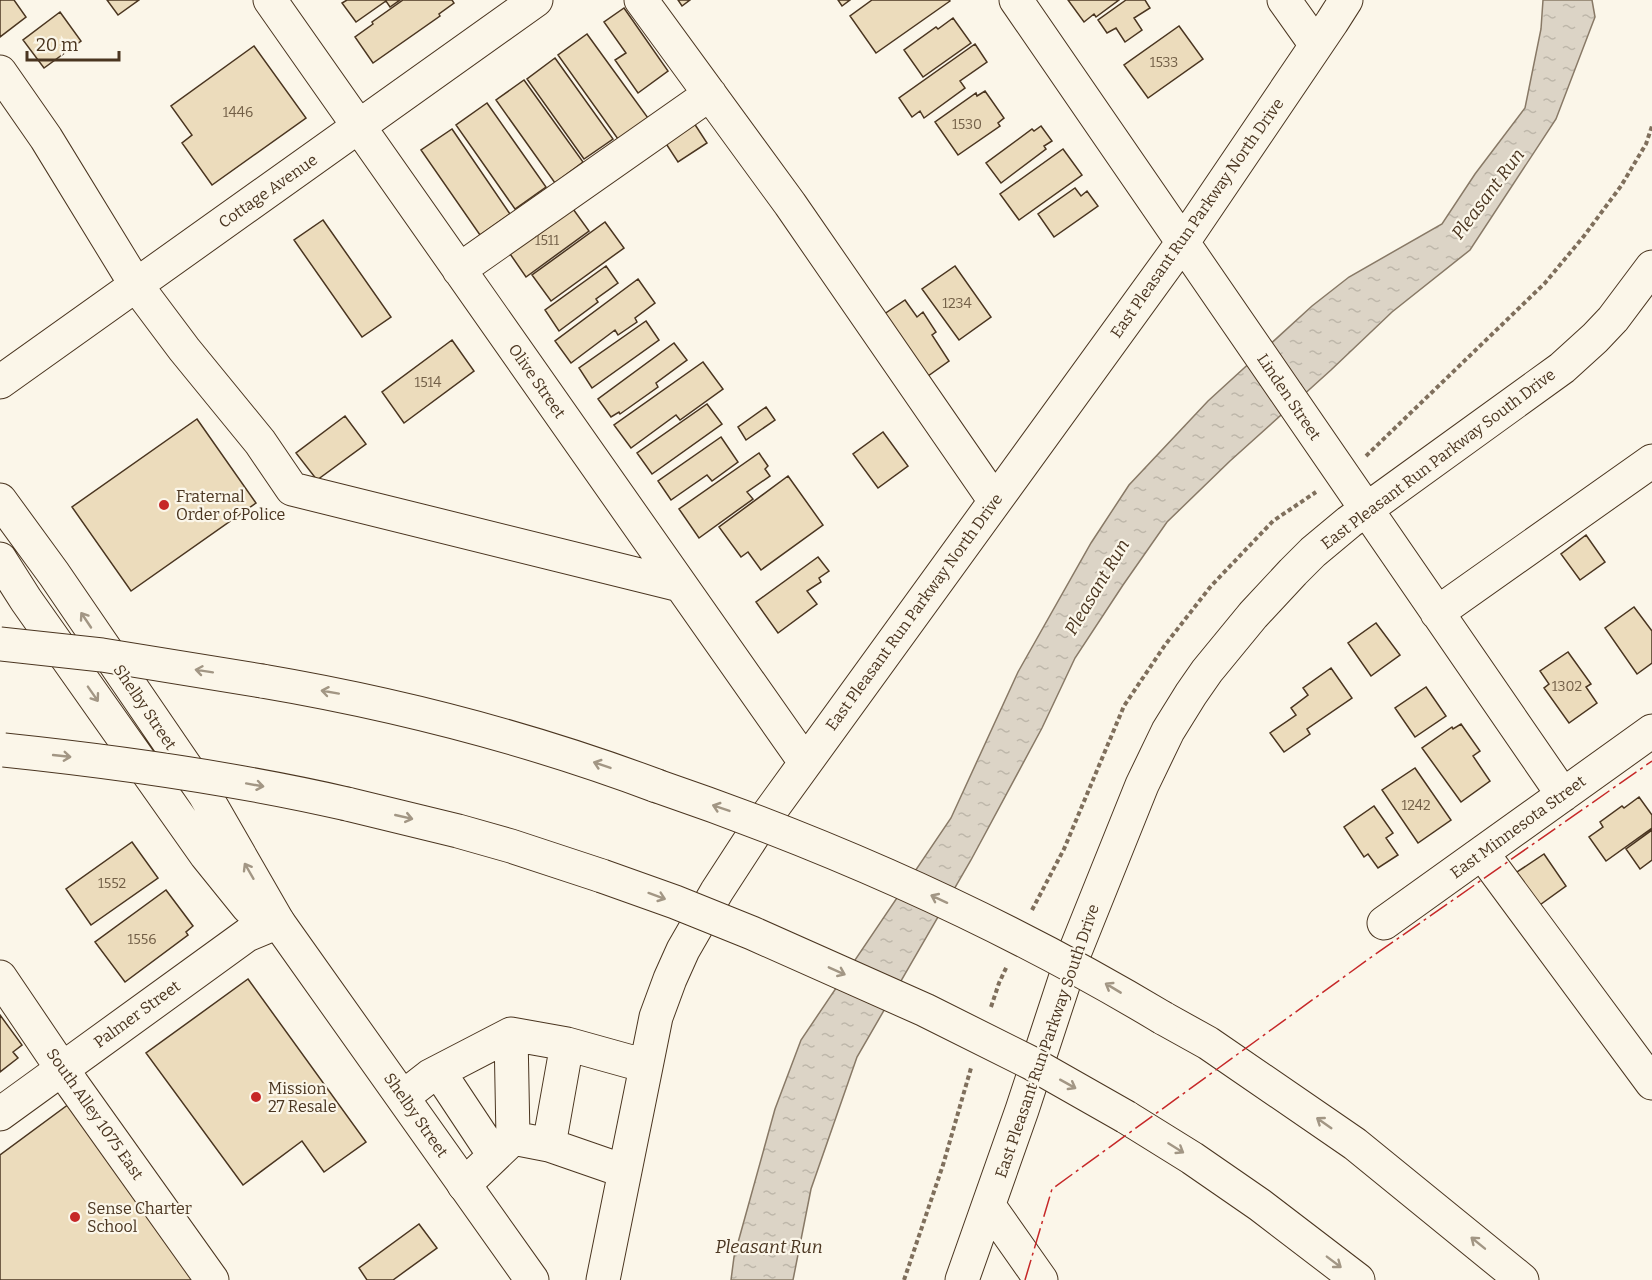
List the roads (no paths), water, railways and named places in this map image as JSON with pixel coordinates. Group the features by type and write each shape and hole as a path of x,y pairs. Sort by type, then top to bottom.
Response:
{"main road":[{"name":"Olive Street","path":"270,0 805,762"},
{"name":"Cottage Avenue","path":"0,382 536,0"},
{"path":"641,0 790,204 995,501"},
{"name":"Linden Street","path":"1016,0 1563,795"},
{"path":"1284,0 1316,45"},
{"name":"East Pleasant Run Parkway North Drive","path":"603,1280 656,1017 683,950 735,861 1183,242 1346,0"},
{"path":"0,72 46,138 136,285 184,349 260,442 292,489 680,585"},
{"path":"459,270 710,94"},
{"name":"East Pleasant Run Parkway South Drive","path":"962,1280 1070,964 1142,785 1168,731 1191,694 1207,671 1263,604 1326,541 1570,361 1613,319 1652,267"},
{"path":"1437,613 1652,461"},
{"name":"Shelby Street","path":"0,500 54,574 205,795 278,922 532,1280"},
{"name":"Shelby Street","path":"0,559 26,600 206,855 248,907 266,919 278,922"},
{"path":"0,644 102,655 337,693 524,740 608,767 735,813 862,864 1046,951 1208,1043 1355,1144 1522,1280"},
{"name":"East Minnesota Street","path":"1384,923 1563,795 1648,741"},
{"path":"2,749 169,770 347,804 511,846 675,902 752,933 926,1010 1031,1063 1192,1158 1260,1205 1358,1280"},
{"path":"1482,853 1652,1083"},
{"name":"Palmer Street","path":"0,1114 247,935 278,922"},
{"name":"South Alley 1075 East","path":"0,977 62,1069 212,1280"},
{"path":"403,1097 430,1076 511,1034 567,1044 646,1066"},
{"path":"504,1147 511,1034"},
{"path":"549,1145 567,1044"},
{"path":"439,1072 504,1147"},
{"path":"464,1185 504,1147 549,1145 624,1171"},
{"path":"989,1206 1041,1280"}],"water":[{"name":"Pleasant Run","path":"1543,0 1592,0 1595,17 1556,119 1470,250 1392,312 1167,522 1075,658 1042,728 971,860 857,1057 811,1189 793,1280 731,1280 734,1257 775,1109 801,1040 951,818 1018,672 1091,543 1129,485 1208,401 1312,306 1349,277 1442,224 1475,174 1525,108 1541,29"}],"place":[{"name":"Fraternal Order of Police","path":"164,505"},
{"name":"Mission 27 Resale","path":"256,1097"},
{"name":"Sense Charter School","path":"75,1217"}]}
